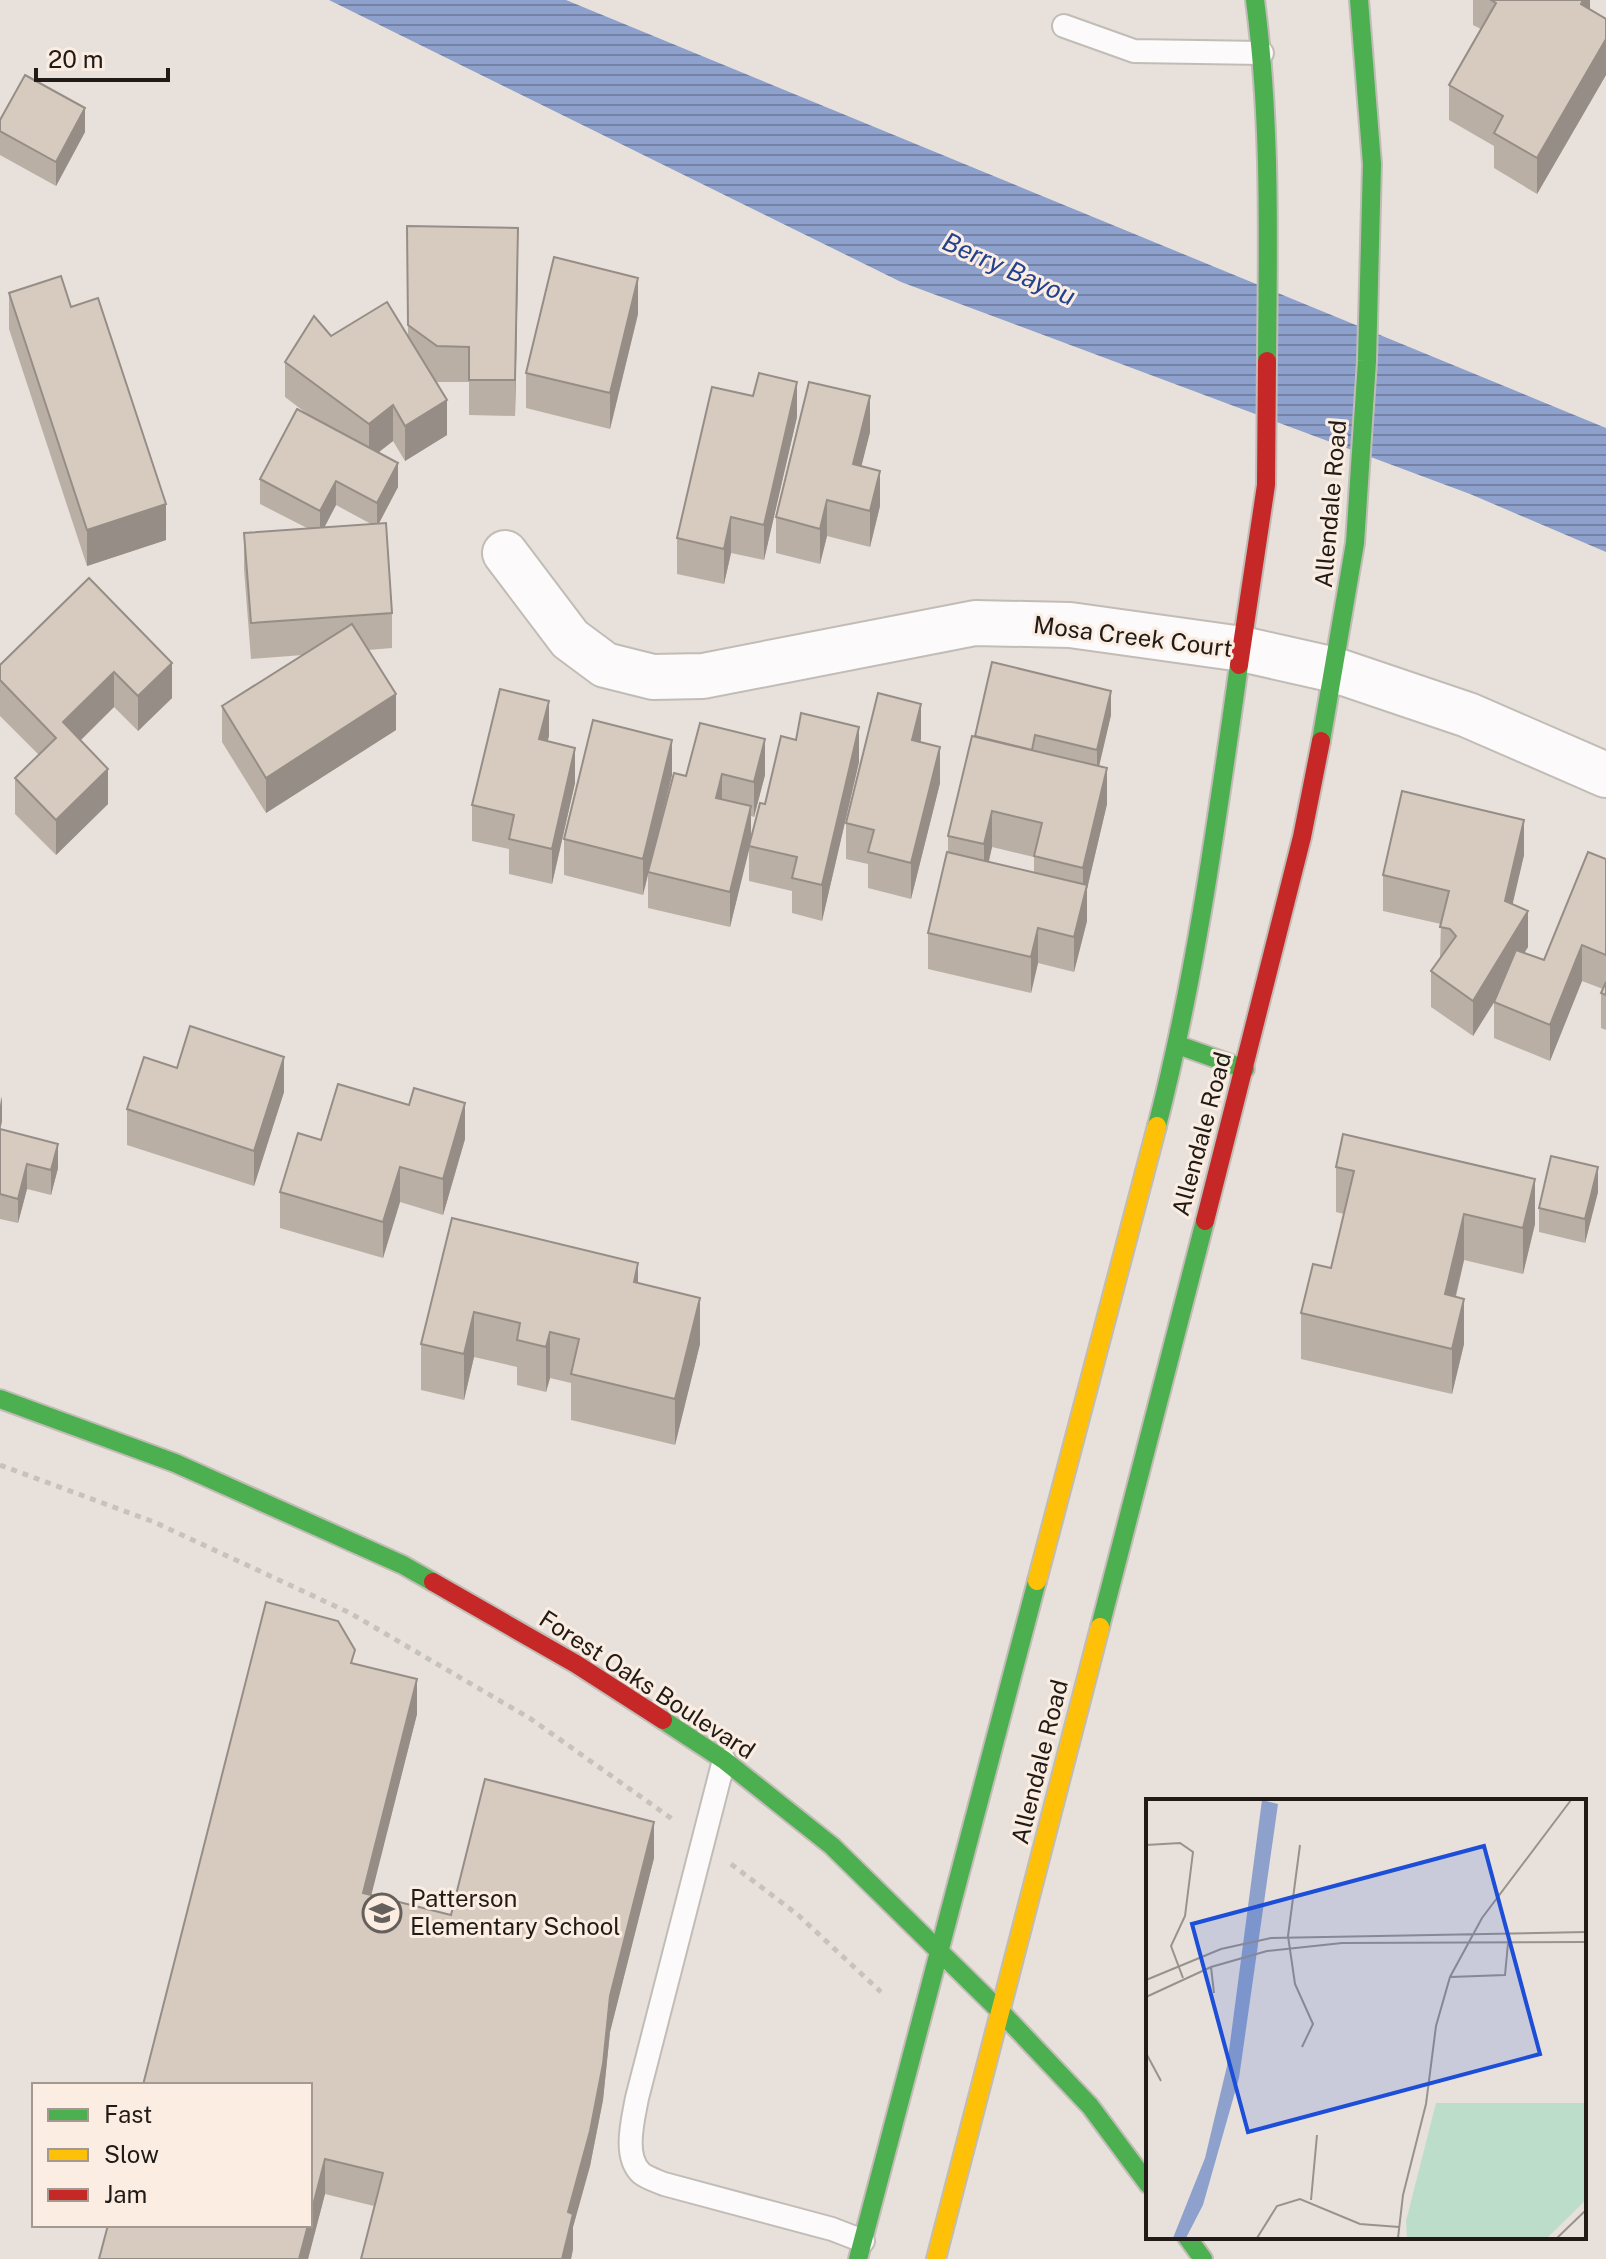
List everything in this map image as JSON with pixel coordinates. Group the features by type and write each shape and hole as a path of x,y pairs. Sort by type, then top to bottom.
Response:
{"main road":[{"name":"Allendale Road","path":"860,2250 1178,1045 1212,852 1266,485 1269,176 1262,53 1255,0"},
{"name":"Allendale Road","path":"936,2259 1245,1069 1302,837 1335,670 1355,543 1367,361 1372,164 1359,0"},
{"path":"1178,1045 1245,1069"},
{"name":"Forest Oaks Boulevard","path":"0,1399 175,1463 403,1565 576,1664 724,1760 832,1846 1000,2011 1090,2106 1146,2181"},
{"path":"1188,2239 1203,2259"}],"street":[{"name":"Mosa Creek Court","path":"505,553 570,639 605,665 653,677 703,676 975,623 1070,625 1242,649 1335,670 1468,715 1606,775"}],"lane":[{"path":"1064,26 1134,51 1262,53"},
{"path":"724,1760 637,2098 631,2136 634,2163 643,2175 664,2184 832,2229 860,2250"}],"path":[{"path":"0,1465 154,1522 350,1613 531,1719 703,1842 798,1915 888,1999"},
{"path":"428,1659 432,1652"}],"water":[{"name":"Berry Bayou","path":"329,0 566,0 1606,428 1606,552 1470,494 901,282"}],"building":[{"path":"1491,0 1583,0 1581,4 1606,19 1606,39 1537,158 1494,133 1503,116 1449,85 1496,3"},
{"path":"25,75 85,108 56,162 0,131 0,120"},
{"path":"407,226 518,228 515,380 469,380 469,347 437,346 408,325"},
{"path":"554,257 638,278 610,393 526,373"},
{"path":"61,276 71,307 98,298 166,504 87,530 9,293"},
{"path":"387,302 447,400 405,426 393,405 369,424 285,362 314,316 331,336"},
{"path":"759,373 797,382 764,525 731,517 724,549 677,538 712,387 753,396"},
{"path":"809,382 870,396 853,464 880,471 870,511 827,500 820,529 776,517"},
{"path":"297,409 398,463 377,503 336,481 320,511 260,479"},
{"path":"386,523 392,613 251,623 244,533"},
{"path":"89,578 172,663 138,696 114,672 63,722 108,769 56,820 15,778 56,738 0,680 0,665"},
{"path":"352,624 396,694 266,778 222,706"},
{"path":"992,662 1111,691 1097,750 1035,735 1032,750 975,736"},
{"path":"500,689 549,701 539,739 575,748 552,849 509,839 514,815 472,805"},
{"path":"878,693 921,704 912,740 940,747 911,863 868,852 874,830 846,823"},
{"path":"801,713 859,727 822,885 792,878 797,857 749,846 760,803 765,804 781,736 796,740"},
{"path":"593,720 672,740 643,859 564,839"},
{"path":"700,723 765,739 754,782 722,774 716,798 751,806 730,892 648,872 674,773 686,776"},
{"path":"972,736 1107,768 1083,868 1034,856 1042,823 992,811 984,844 948,836"},
{"path":"1402,791 1524,820 1505,901 1528,911 1473,1001 1431,971 1456,936 1450,929 1440,927 1449,891 1383,875"},
{"path":"947,852 1087,885 1074,937 1038,928 1031,957 928,933"},
{"path":"1588,852 1606,859 1606,955 1582,945 1550,1025 1494,1002 1516,950 1544,960"},
{"path":"190,1026 284,1057 254,1151 127,1109 144,1057 177,1068"},
{"path":"338,1084 409,1105 414,1088 465,1103 443,1179 400,1167 383,1222 280,1192 298,1133 321,1140"},
{"path":"0,1129 58,1144 51,1170 27,1164 18,1199 0,1194"},
{"path":"1343,1134 1535,1179 1523,1228 1464,1214 1445,1294 1464,1299 1452,1349 1301,1313 1313,1264 1331,1268 1354,1171 1336,1167"},
{"path":"1551,1156 1598,1167 1585,1219 1539,1208"},
{"path":"452,1218 638,1263 634,1282 700,1298 675,1399 571,1374 579,1339 550,1332 546,1347 517,1340 520,1323 474,1312 464,1354 421,1344"},
{"path":"266,1602 338,1621 355,1650 351,1663 417,1679 363,1893 451,1915 485,1779 654,1822 610,1996 603,2064 590,2131 568,2212 573,2214 562,2259 361,2259 383,2173 325,2159 312,2209 312,2083 144,2083"},
{"path":"107,2227 307,2227 299,2259 99,2259"}],"traffic: fast":[{"path":"1255,0 1266,135 1267,361"},
{"path":"1321,741 1355,543 1367,361 1372,164 1359,0"},
{"path":"1157,1126 1194,955 1239,665"},
{"path":"1178,1045 1245,1069"},
{"path":"1100,1627 1205,1221"},
{"path":"0,1399 175,1463 403,1565 433,1582"},
{"path":"858,2259 1037,1581"},
{"path":"663,1720 724,1760 832,1846 1000,2011 1090,2106 1146,2181"},
{"path":"1188,2239 1203,2259"}],"traffic: slow":[{"path":"1037,1581 1157,1126"},
{"path":"936,2259 1100,1627"}],"traffic: jam":[{"path":"1239,665 1266,485 1267,361"},
{"path":"1205,1221 1302,837 1321,741"},
{"path":"433,1582 576,1664 663,1720"}],"place":[{"name":"Patterson Elementary School","path":"382,1913"}]}
